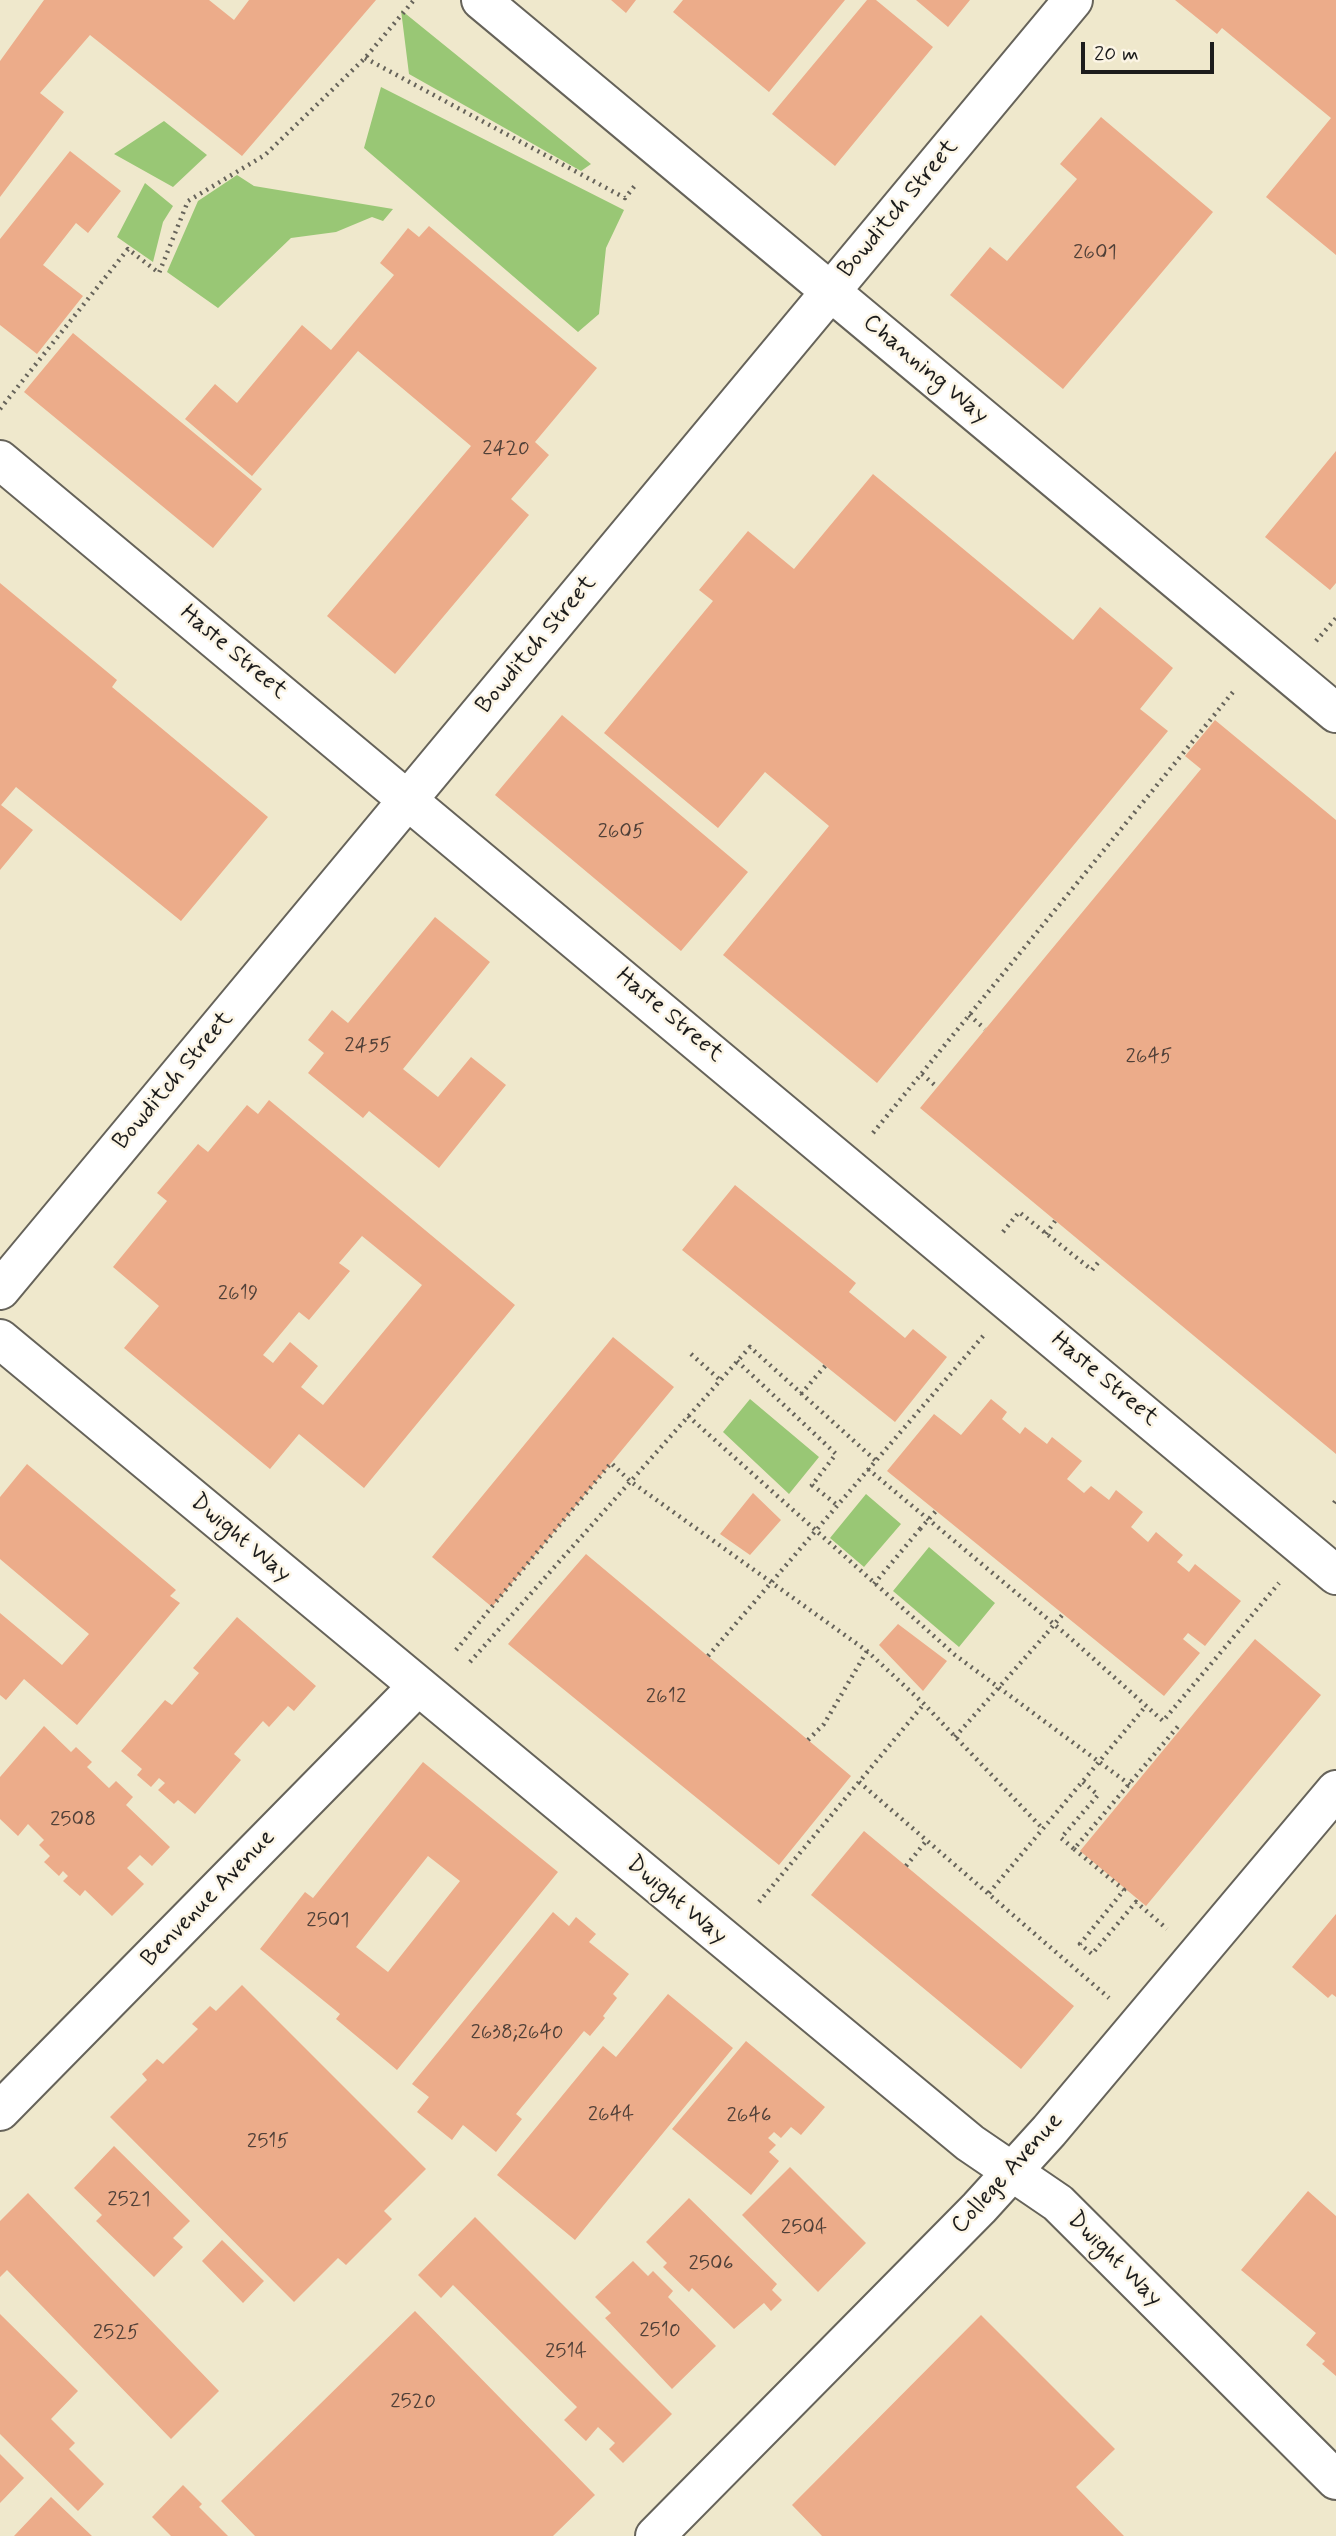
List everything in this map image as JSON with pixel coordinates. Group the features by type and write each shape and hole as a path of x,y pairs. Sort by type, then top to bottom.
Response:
{"street":[{"name":"Channing Way","path":"481,0 1336,713"},
{"name":"Bowditch Street","path":"0,1290 1073,0"},
{"name":"Haste Street","path":"0,460 410,799 1336,1575"},
{"name":"Dwight Way","path":"0,1339 970,2143 1058,2203 1336,2480"},
{"name":"Benvenue Avenue","path":"0,2111 418,1686"},
{"name":"College Avenue","path":"655,2536 1012,2171 1336,1790"}],"path":[{"path":"0,410 128,249 159,274 188,201 265,155 365,58 414,0"},
{"path":"365,58 625,198 664,151"},
{"path":"1323,634 1336,618"},
{"path":"847,1165 1233,692"},
{"path":"969,1015 985,1029"},
{"path":"922,1074 937,1087"},
{"path":"1003,1231 1018,1212 1092,1270 1101,1259"},
{"path":"1046,1234 1055,1221"},
{"path":"708,1656 1012,1303"},
{"path":"470,1661 750,1347 875,1460"},
{"path":"691,1354 720,1380"},
{"path":"737,1361 836,1454 813,1485 837,1505"},
{"path":"801,1394 826,1365"},
{"path":"688,1416 814,1532 955,1655 1101,1760 1132,1786"},
{"path":"456,1650 611,1463 630,1481 867,1651 924,1704 1043,1829"},
{"path":"868,1469 1069,1636 1163,1721 1306,1550"},
{"path":"874,1584 936,1511"},
{"path":"955,1737 1063,1614"},
{"path":"808,1740 824,1724 867,1651"},
{"path":"759,1902 924,1704"},
{"path":"989,1893 1145,1707"},
{"path":"1074,1849 1132,1786 1180,1724"},
{"path":"859,1782 1139,2024"},
{"path":"1083,1782 1098,1795 1061,1838 1124,1890 1080,1944 1092,1954 1136,1902 1197,1955"},
{"path":"906,1866 927,1840"}],"green space":[{"path":"401,10 591,164 581,171 409,74"},
{"path":"381,87 624,210 606,248 599,314 578,332 364,148"},
{"path":"164,121 207,155 173,187 114,154"},
{"path":"237,175 254,186 393,209 383,221 372,217 336,232 291,238 218,308 167,272 198,201"},
{"path":"145,183 173,206 163,222 153,262 117,237"},
{"path":"750,1399 819,1457 789,1494 723,1432"},
{"path":"866,1494 901,1524 864,1567 830,1538"},
{"path":"929,1547 995,1603 959,1647 893,1591"}],"building":[{"path":"44,0 209,0 234,20 249,0 376,0 242,156 90,35 40,93 64,112 0,197 0,61"},
{"path":"611,0 636,0 626,13"},
{"path":"683,0 845,0 769,92 673,12"},
{"path":"867,0 876,0 933,47 835,166 772,114"},
{"path":"916,0 970,0 948,27"},
{"path":"1175,0 1336,0 1336,255 1266,197 1331,118 1222,28 1217,34"},
{"path":"1101,117 1213,212 1063,389 950,295 990,247 1007,261 1077,179 1060,164"},
{"path":"70,151 121,191 88,233 76,223 43,265 83,296 37,354 0,325 0,239"},
{"path":"429,226 597,368 535,442 549,455 511,499 529,515 395,674 327,616 471,446 358,351 252,476 185,419 215,384 237,403 302,325 331,350 394,275 380,263 408,228 419,237"},
{"path":"73,333 262,489 213,548 24,392"},
{"path":"1336,451 1336,583 1330,590 1265,537"},
{"path":"873,474 1073,640 1100,607 1173,668 1140,709 1168,731 877,1083 723,955 829,826 765,772 718,828 604,733 713,601 699,590 748,531 794,569"},
{"path":"0,583 117,680 112,687 268,817 181,921 16,787 1,805 33,830 0,870"},
{"path":"562,715 748,872 681,951 495,795"},
{"path":"1215,720 1336,820 1336,1454 920,1108 1201,769 1185,756"},
{"path":"435,917 490,962 403,1069 438,1097 471,1057 506,1085 439,1168 369,1111 363,1118 308,1073 324,1053 308,1040 332,1010 348,1023"},
{"path":"269,1100 515,1305 364,1488 299,1434 270,1469 124,1348 159,1306 113,1267 167,1201 157,1193 198,1144 208,1152 247,1105 258,1114","holes":["362,1236 422,1285 323,1405 301,1387 318,1366 290,1342 273,1363 263,1355 299,1312 309,1320 350,1271 339,1263"]},
{"path":"735,1185 856,1283 849,1292 905,1338 913,1329 947,1357 895,1422 682,1250"},
{"path":"613,1337 674,1387 492,1607 432,1557"},
{"path":"991,1399 1007,1412 1002,1419 1020,1434 1025,1427 1047,1444 1052,1437 1082,1461 1067,1479 1084,1493 1091,1486 1109,1500 1116,1490 1143,1512 1131,1527 1148,1542 1156,1532 1183,1555 1177,1562 1189,1572 1195,1564 1241,1601 1205,1646 1188,1633 1183,1639 1200,1653 1164,1696 887,1471 934,1414 961,1435"},
{"path":"27,1464 176,1590 170,1596 180,1603 77,1725 24,1679 6,1700 0,1695 0,1613 62,1665 89,1634 0,1559 0,1497"},
{"path":"753,1493 781,1520 750,1555 720,1534"},
{"path":"586,1554 851,1776 779,1865 508,1644"},
{"path":"237,1617 316,1686 294,1711 288,1706 269,1727 263,1721 234,1754 241,1760 195,1814 178,1800 174,1804 158,1790 165,1783 159,1778 151,1787 137,1775 142,1769 121,1751 165,1700 172,1705 199,1673 193,1668"},
{"path":"898,1624 947,1661 923,1691 879,1645"},
{"path":"1255,1639 1321,1695 1146,1906 1080,1851"},
{"path":"44,1726 71,1752 76,1747 92,1762 87,1767 109,1788 116,1781 133,1797 126,1805 170,1847 152,1866 140,1855 127,1868 144,1884 112,1916 85,1890 80,1896 63,1881 68,1876 63,1871 59,1876 44,1862 50,1856 39,1845 44,1840 28,1824 18,1836 0,1819 0,1777"},
{"path":"423,1762 558,1872 397,2070 336,2019 340,2014 260,1949 305,1892 313,1898","holes":["428,1856 460,1881 388,1972 356,1947"]},
{"path":"864,1831 1074,2006 1021,2069 811,1895"},
{"path":"553,1912 569,1926 576,1917 596,1934 589,1942 629,1974 613,1994 617,1998 603,2016 605,2018 590,2036 584,2031 516,2114 522,2119 496,2152 463,2125 452,2140 417,2112 429,2097 412,2084"},
{"path":"1336,1914 1336,1997 1332,1994 1328,1998 1292,1967"},
{"path":"242,1985 426,2169 384,2211 392,2219 346,2265 338,2258 294,2302 110,2117 147,2080 142,2074 157,2059 163,2064 198,2029 192,2024 210,2006 216,2011"},
{"path":"668,1994 733,2048 575,2240 497,2175 603,2046 616,2057"},
{"path":"746,2041 825,2107 801,2135 791,2127 781,2138 774,2132 768,2138 776,2145 769,2152 779,2161 751,2195 672,2129"},
{"path":"114,2146 190,2221 173,2238 183,2247 154,2277 96,2221 102,2215 74,2188"},
{"path":"790,2167 866,2243 818,2292 742,2215"},
{"path":"1308,2191 1336,2216 1336,2376 1322,2364 1325,2361 1306,2345 1316,2333 1241,2270"},
{"path":"28,2193 219,2391 171,2439 7,2270 0,2277 0,2221"},
{"path":"689,2198 777,2284 772,2290 782,2300 771,2311 764,2303 734,2329 692,2288 689,2292 663,2267 667,2263 646,2242"},
{"path":"475,2217 672,2414 623,2463 609,2449 615,2443 598,2427 586,2441 564,2420 577,2407 453,2285 441,2298 418,2275"},
{"path":"222,2240 264,2281 243,2303 202,2261"},
{"path":"633,2261 648,2276 653,2271 673,2291 668,2297 716,2346 672,2389 605,2318 611,2313 595,2297"},
{"path":"415,2311 595,2495 553,2536 255,2536 221,2501"},
{"path":"0,2314 78,2391 51,2419 75,2443 69,2449 104,2484 78,2511 0,2434"},
{"path":"981,2315 1115,2449 1076,2487 1124,2536 822,2536 792,2505"},
{"path":"0,2454 24,2478 0,2503"},
{"path":"183,2485 202,2504 199,2507 228,2536 171,2536 152,2517"},
{"path":"51,2497 92,2536 14,2536"}]}
